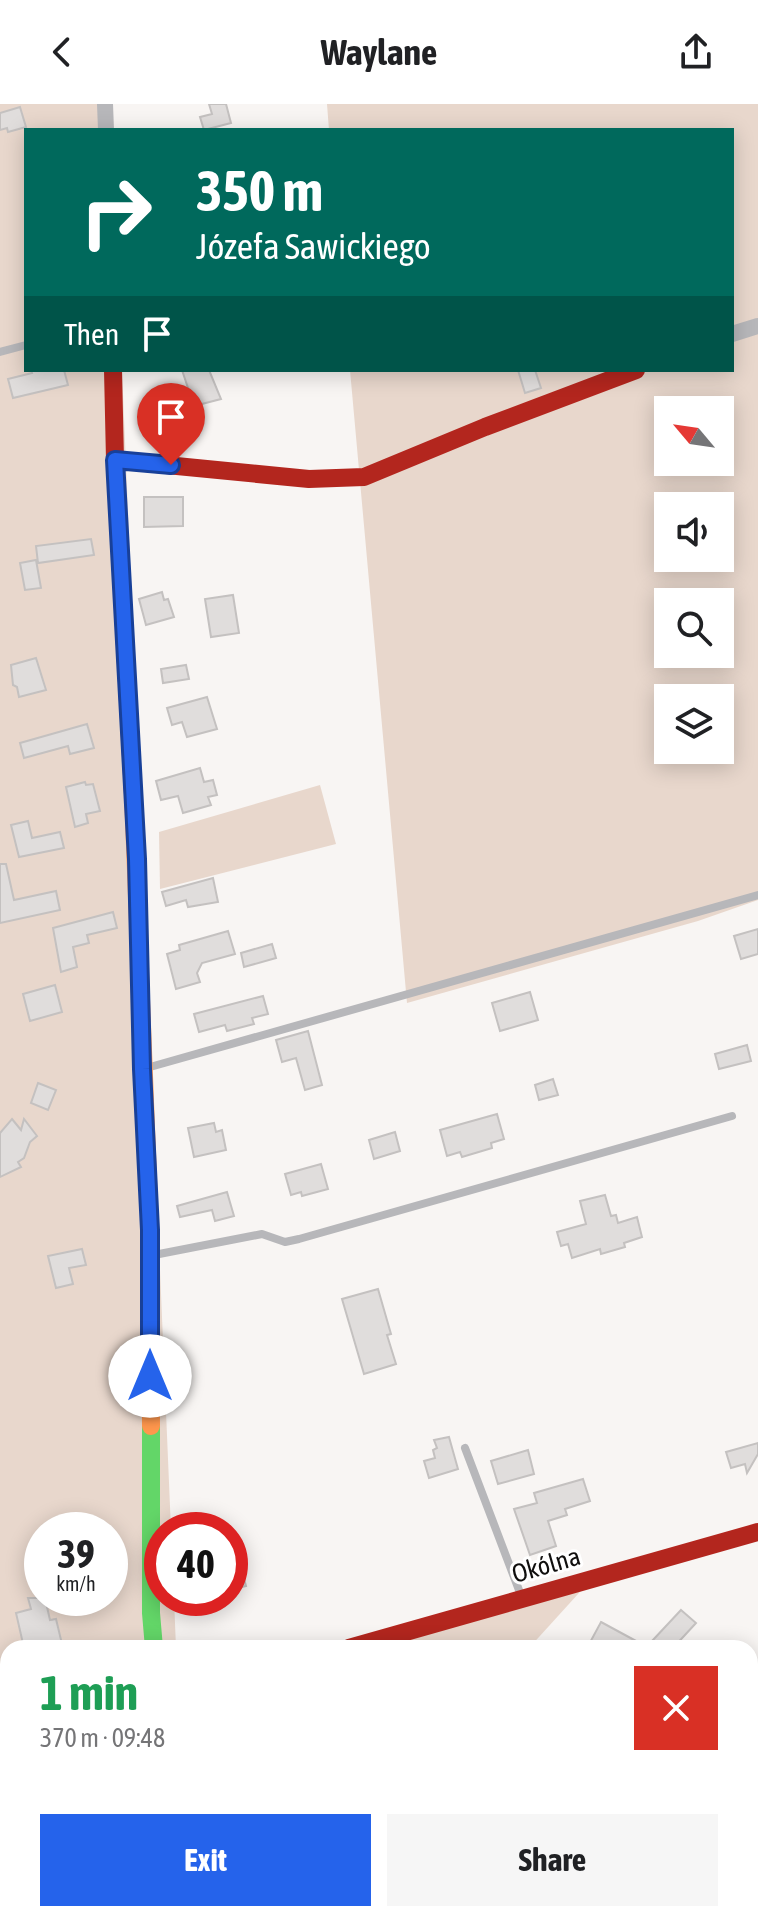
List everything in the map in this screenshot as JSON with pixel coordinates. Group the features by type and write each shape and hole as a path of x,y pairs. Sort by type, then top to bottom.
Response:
{"street":[{"path":"105,104 106,128"},
{"path":"734,333 758,326"},
{"path":"113,372 137,859 150,1256 153,1640"},
{"path":"115,460 309,479 364,477 631,372"},
{"name":"Okólna","path":"377,1640 758,1532"}],"lane":[{"path":"0,352 24,346"},
{"path":"142,1069 758,895"},
{"path":"150,1256 262,1234 285,1242 299,1239 732,1116"},
{"path":"465,1448 523,1599"}],"shaded area":[{"path":"0,104 111,104 112,128 24,128 24,372 122,372 170,1512 144,1512 144,1616 175,1616 176,1640 0,1640"},
{"path":"327,104 758,104 758,900 698,921 407,1003 350,372 734,372 734,128 329,128"},
{"path":"320,785 336,844 160,889 159,832"},
{"path":"598,1572 536,1640 357,1640"}],"building":[{"path":"209,104 226,104 231,123 203,128 200,117 212,114"},
{"path":"20,107 26,127 8,132 7,128 0,130 0,113"},
{"path":"65,372 68,385 13,398 8,379 32,373"},
{"path":"183,372 210,372 221,399 194,406"},
{"path":"519,372 536,372 541,388 525,393"},
{"path":"144,497 183,497 183,526 144,527"},
{"path":"91,539 94,555 38,563 36,546"},
{"path":"36,560 41,588 25,590 20,563"},
{"path":"162,592 174,617 146,625 139,599"},
{"path":"233,595 239,633 211,637 205,599"},
{"path":"36,658 46,690 19,697 17,687 13,685 11,665"},
{"path":"186,665 189,679 163,683 161,669"},
{"path":"207,697 217,729 187,737 182,722 172,725 167,708"},
{"path":"87,724 94,748 70,754 68,746 24,758 20,743"},
{"path":"200,768 204,782 213,780 217,795 208,797 211,805 183,813 178,796 161,800 156,781"},
{"path":"85,782 86,785 93,784 100,811 86,814 88,823 75,827 66,787"},
{"path":"28,821 32,838 60,832 64,848 19,857 11,825"},
{"path":"0,864 6,864 14,900 56,891 60,910 0,923"},
{"path":"213,878 218,902 188,907 186,900 166,906 162,892"},
{"path":"113,912 117,928 87,935 89,943 73,947 77,967 61,972 53,928"},
{"path":"758,929 758,954 741,959 734,936"},
{"path":"228,931 235,954 202,963 197,973 200,982 176,989 167,954 180,950 179,945"},
{"path":"272,944 276,958 244,967 241,953"},
{"path":"55,985 62,1012 30,1021 23,994"},
{"path":"530,992 538,1020 500,1031 492,1003"},
{"path":"263,996 268,1014 252,1018 254,1024 227,1031 225,1025 199,1032 194,1014"},
{"path":"308,1031 322,1085 305,1090 296,1058 282,1062 276,1040"},
{"path":"747,1045 751,1061 719,1069 715,1054"},
{"path":"553,1079 558,1095 539,1100 535,1085"},
{"path":"38,1083 56,1090 48,1110 31,1103"},
{"path":"497,1114 504,1139 491,1143 492,1148 462,1157 460,1152 447,1156 440,1130"},
{"path":"12,1119 21,1130 24,1119 37,1136 30,1142 24,1158 18,1162 21,1167 0,1177 0,1133"},
{"path":"214,1123 216,1132 222,1130 226,1150 194,1157 188,1128"},
{"path":"395,1132 400,1151 374,1159 369,1140"},
{"path":"321,1164 328,1189 302,1196 301,1192 291,1195 285,1174"},
{"path":"227,1192 234,1216 215,1221 212,1210 180,1217 177,1206"},
{"path":"605,1195 611,1216 616,1215 618,1223 637,1217 642,1237 624,1243 625,1247 601,1254 600,1249 572,1258 568,1244 561,1246 557,1232 586,1224 580,1201"},
{"path":"82,1249 86,1265 69,1268 73,1284 56,1288 48,1256"},
{"path":"378,1289 396,1364 364,1374 342,1299"},
{"path":"449,1437 458,1469 429,1478 424,1461 435,1458 433,1450 437,1448 434,1440"},
{"path":"758,1443 758,1454 747,1473 745,1464 731,1468 726,1452"},
{"path":"528,1450 534,1474 498,1484 491,1461"},
{"path":"583,1479 590,1501 565,1509 567,1515 548,1521 556,1546 530,1555 514,1509 537,1503 534,1493"},
{"path":"681,1610 696,1623 680,1640 653,1640"},
{"path":"24,1611 24,1616 56,1619 61,1640 22,1640 16,1613"},
{"path":"601,1622 634,1640 591,1640"}],"traffic: fast":[{"path":"151,1426 153,1640"}],"traffic: slow":[{"path":"133,794 150,1230 151,1426"}],"traffic: jam":[{"path":"113,372 133,794"},
{"path":"115,460 309,479 364,477 631,372"},
{"path":"377,1640 758,1532"}],"route":[{"path":"150,1376 150,1230 137,859 115,460 171,465"}]}
